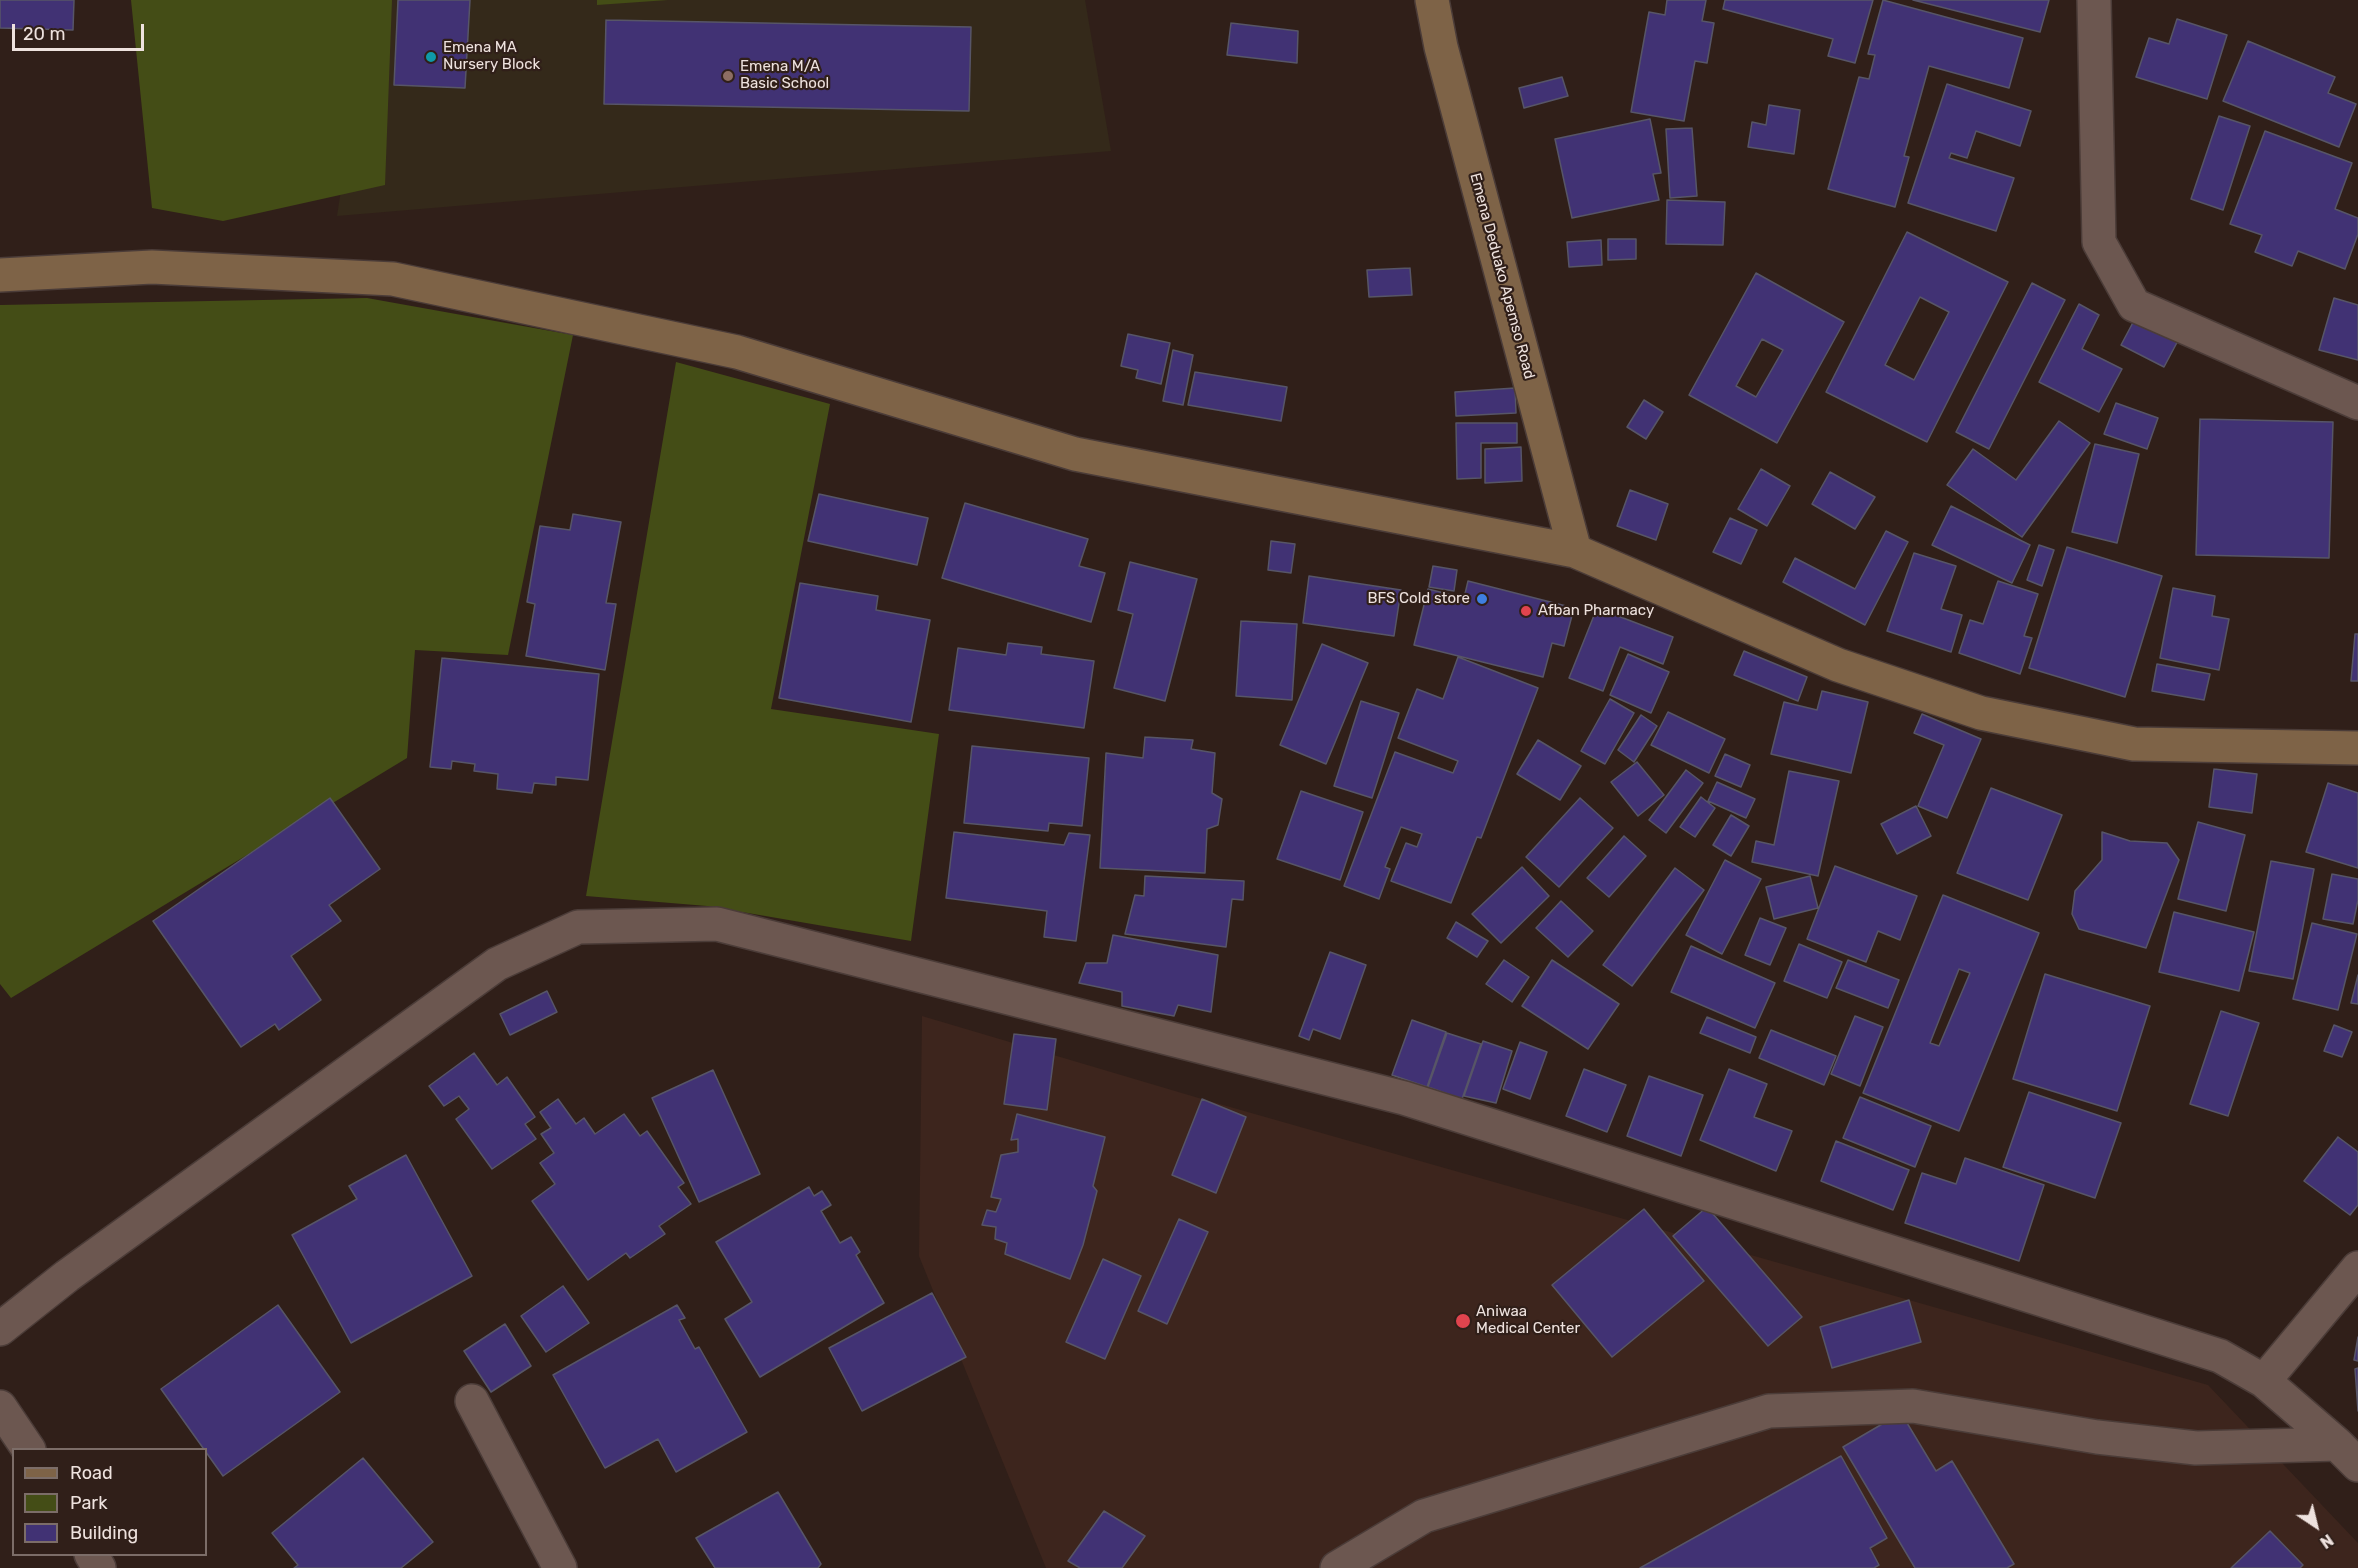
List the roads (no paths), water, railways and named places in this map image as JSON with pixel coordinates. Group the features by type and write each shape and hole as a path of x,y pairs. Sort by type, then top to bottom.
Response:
{"street":[{"name":"Emena Deduako Apemso Road","path":"1432,0 1441,47 1575,551"},
{"path":"2094,0 2099,242 2134,305 2358,403"},
{"path":"0,274 152,267 393,279 737,352 1075,454 1575,551 1838,665 1981,713 2134,744 2358,748"},
{"path":"0,1329 67,1276 498,964 578,927 717,924 1404,1098 2220,1356 2264,1381 2348,1454"},
{"path":"2264,1381 2358,1268"},
{"path":"472,1401 560,1568"},
{"path":"1349,1565 1424,1516 1769,1411 1913,1406 2097,1437 2196,1448 2348,1454"},
{"path":"0,1407 28,1448"}],"place":[{"name":"Emena MA Nursery Block","path":"431,57"},
{"name":"Emena M/A Basic School","path":"728,76"},
{"name":"BFS Cold store","path":"1482,599"},
{"name":"Afban Pharmacy","path":"1526,611"},
{"name":"Aniwaa Medical Center","path":"1463,1321"}]}
